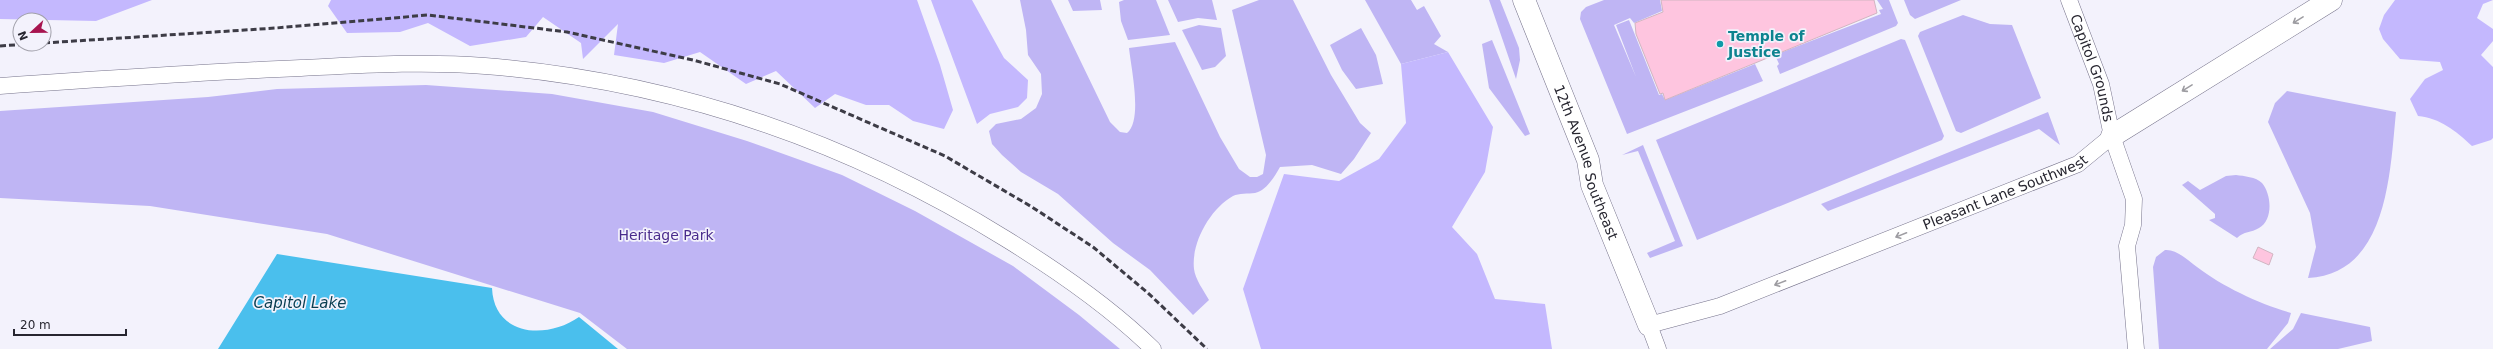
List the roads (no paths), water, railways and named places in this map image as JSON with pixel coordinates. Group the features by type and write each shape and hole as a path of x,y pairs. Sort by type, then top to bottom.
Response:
{"street":[{"name":"12th Avenue Southeast","path":"1524,0 1588,160 1592,185 1649,325"},
{"name":"Pleasant Lane Southwest","path":"2112,136 2327,1"}],"lane":[{"name":"Capitol Grounds","path":"2069,0 2101,84 2112,136 2134,199 2133,225 2127,246 2136,349"},
{"path":"0,86 232,71 429,64 485,66 573,76 662,93 706,104 804,137 857,158 928,194 967,215 1059,273 1100,303 1153,349"},
{"name":"Pleasant Lane Southwest","path":"1649,325 1734,300 2078,164 2112,136"},
{"path":"1649,325 1658,349"}],"water":[{"name":"Capitol Lake","path":"277,254 492,288 495,304 502,316 512,324 524,329 537,331 552,329 579,317 618,349 218,349"}],"railway":[{"path":"52,42 276,28 428,15 567,32 693,60 780,84 945,156 1032,207 1093,247 1148,293 1207,349"},
{"path":"0,46 12,45"}],"place":[{"name":"Temple of Justice","path":"1720,44"}],"park label":[{"name":"Heritage Park","path":"666,235"}]}
